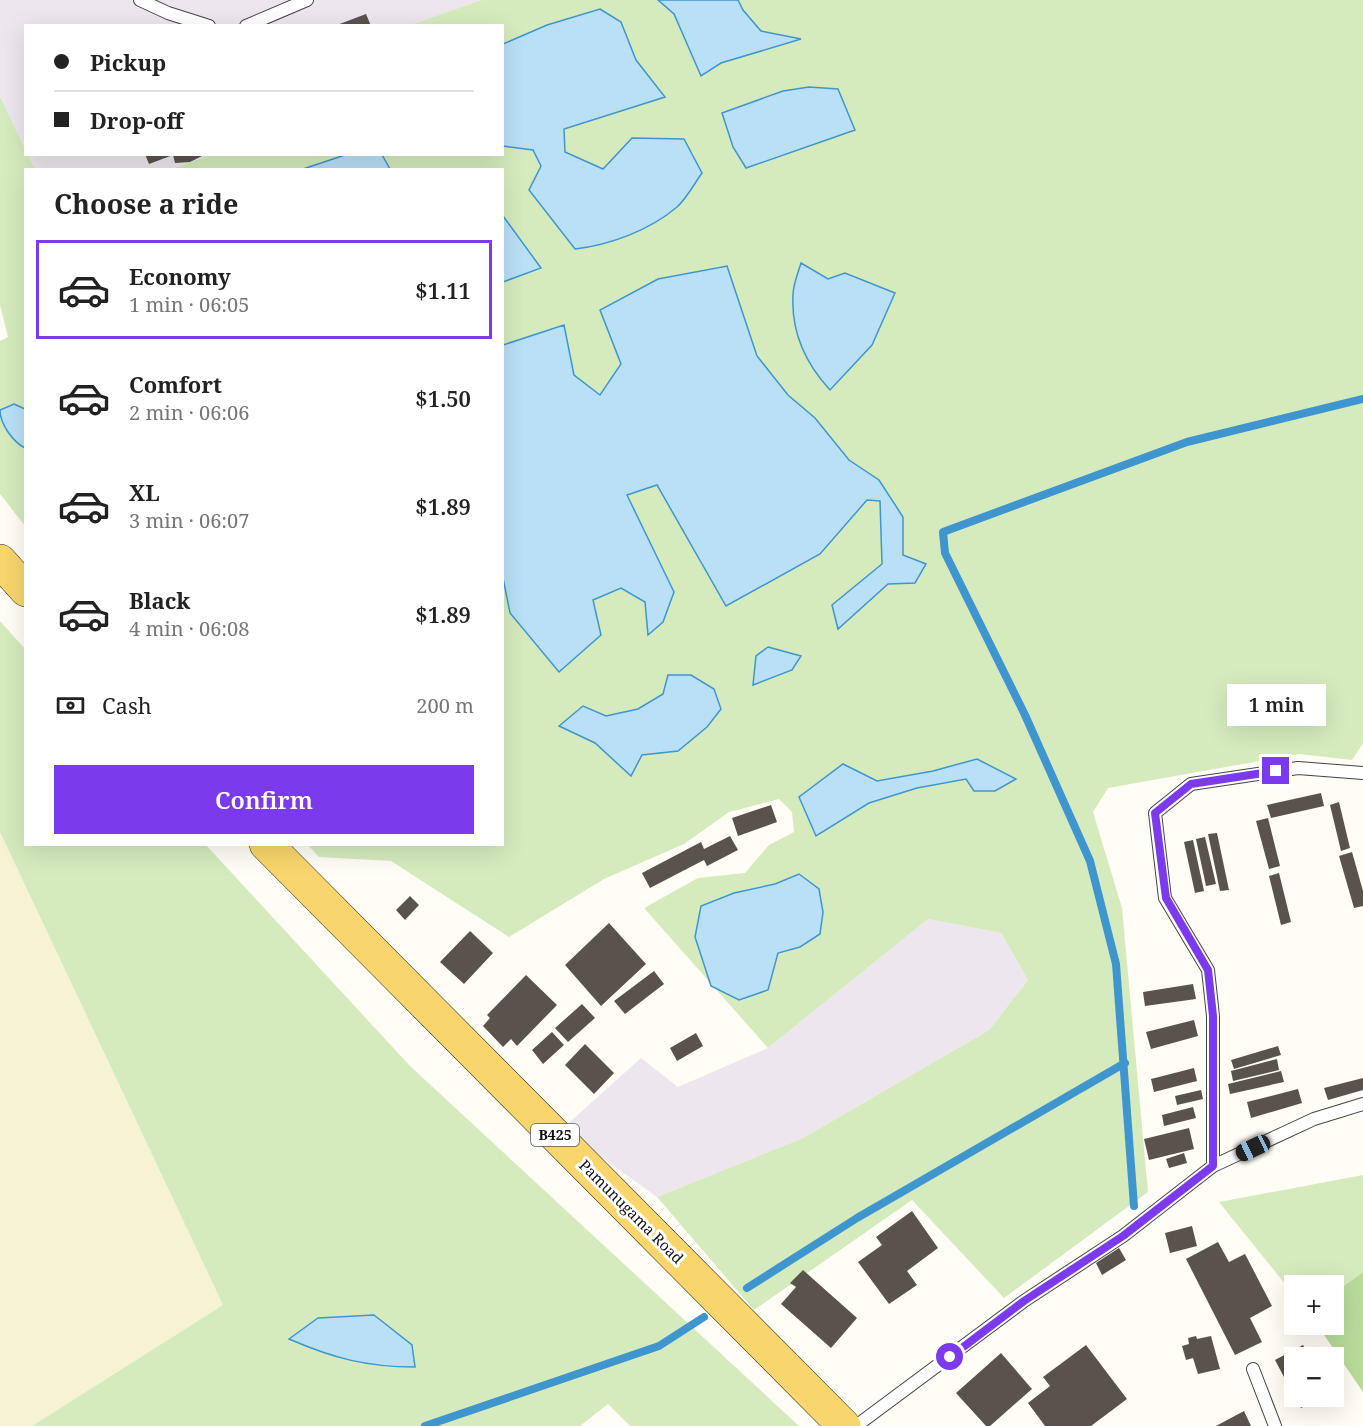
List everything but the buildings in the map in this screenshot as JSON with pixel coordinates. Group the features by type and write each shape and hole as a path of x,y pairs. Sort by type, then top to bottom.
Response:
{"main road":[{"path":"0,561 24,588"},
{"name":"Pamunugama Road","path":"268,846 844,1426"}],"lane":[{"path":"140,0 168,13 203,24"},
{"path":"251,24 307,0"},
{"path":"1213,1166 1213,1016 1208,970 1166,898 1155,813 1191,784 1298,768 1363,773"},
{"path":"856,1426 1024,1301 1123,1236 1213,1166 1314,1119 1363,1104"},
{"path":"1253,1369 1275,1426"}],"shaded area":[{"path":"0,0 481,0 413,24 24,24 24,147 0,96"},
{"path":"28,156 207,156 174,168 34,168"},
{"path":"0,832 223,1305 32,1426 0,1426"},
{"path":"928,919 1001,933 1028,980 989,1030 803,1138 657,1197 562,1129 641,1058 678,1087 768,1048"}],"green space":[{"path":"481,0 1363,0 1363,743 1352,760 1299,754 1108,788 1093,812 1122,908 1148,1192 1004,1298 912,1200 754,1310 657,1197 803,1138 989,1030 1028,980 1001,933 928,919 768,1048 644,908 698,878 745,873 769,845 794,832 792,812 779,799 729,812 684,844 604,879 509,937 391,861 319,857 309,846 504,846 504,168 174,168 207,156 504,156 504,24 413,24"},
{"path":"0,96 24,147 24,156 28,156 34,168 24,168 24,525 0,494 0,341 8,337 0,305"},
{"path":"0,621 24,648 24,846 207,846 410,1066 799,1426 630,1426 608,1404 580,1426 32,1426 223,1305 0,832"},
{"path":"1363,1175 1363,1272 1344,1286 1344,1275 1284,1275 1284,1283 1219,1202"},
{"path":"1363,1272 1363,1392 1344,1364 1344,1347 1332,1347 1324,1335 1344,1335 1344,1286"}],"water":[{"path":"658,0 738,0 743,10 761,31 801,39 721,63 701,76 674,14"},
{"path":"600,9 621,22 636,60 665,97 564,129 565,152 603,169 632,138 684,139 702,173 681,203 655,223 602,244 575,249 529,190 541,166 533,150 504,146 504,44 547,25"},
{"path":"809,87 838,89 855,130 746,168 733,147 722,113 783,91"},
{"path":"342,156 383,156 389,168 306,168"},
{"path":"504,217 541,268 504,281"},
{"path":"801,263 828,279 845,273 895,293 872,345 830,390 807,358 794,322 793,295"},
{"path":"727,266 757,356 788,395 815,418 849,460 879,480 903,517 903,555 926,564 915,583 888,584 838,629 832,605 882,564 880,501 867,500 820,554 726,606 657,485 627,495 674,592 663,622 648,635 645,602 621,588 593,600 601,635 559,672 510,613 504,583 504,345 564,325 574,375 600,395 621,364 600,310 658,279"},
{"path":"14,404 24,409 24,447 8,432 2,421 0,410"},
{"path":"768,647 801,656 792,670 753,685 756,656"},
{"path":"668,675 691,675 714,689 721,709 707,727 678,751 642,755 631,776 595,743 559,726 583,706 606,716 638,709 663,694"},
{"path":"977,759 1016,779 995,791 974,791 966,779 917,788 869,803 816,836 799,797 843,764 877,781 933,771"},
{"path":"799,874 819,889 823,912 820,934 800,947 778,953 768,990 739,1000 711,986 695,937 701,906 734,893 775,884"},
{"path":"374,1315 412,1345 415,1367 397,1367 350,1360 289,1339 318,1318"}],"waterway":[{"path":"1134,1206 1116,964 1090,861 1025,715 945,553 943,532 1187,442 1363,399"},
{"path":"747,1288 857,1218 1125,1063"},
{"path":"425,1426 659,1346 704,1317"}],"route":[{"path":"950,1357 1024,1301 1123,1236 1213,1166 1213,1016 1208,970 1166,898 1155,813 1191,784 1276,771"}]}
